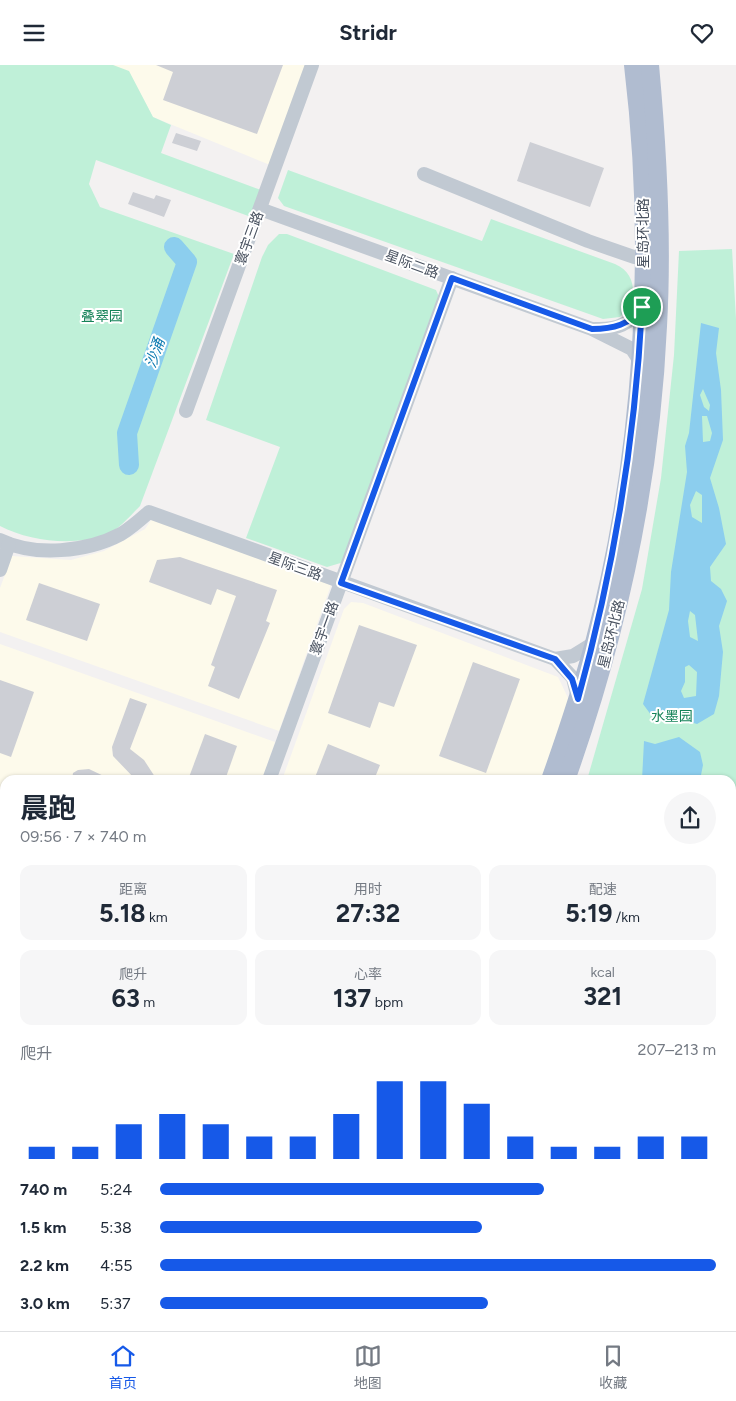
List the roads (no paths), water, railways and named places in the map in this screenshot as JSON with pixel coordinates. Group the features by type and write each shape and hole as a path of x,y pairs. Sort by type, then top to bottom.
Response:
{"main road":[{"name":"星岛环北路","path":"568,775 599,680 618,609 640,498 656,354 651,258 643,190 639,112 633,65"},
{"name":"星岛环北路","path":"552,775 578,699 594,643 622,509 631,443 642,307 651,258 657,144 650,65"}],"street":[{"name":"寰宇三路","path":"186,411 312,65"},
{"path":"424,174 588,241 651,258"},
{"name":"星际二路","path":"260,209 592,329 632,349 639,360"},
{"name":"寰宇一路","path":"271,775 452,278"},
{"name":"星际二路","path":"592,329 610,329 621,325 637,315 642,307"},
{"name":"星际三路","path":"5,542 48,549 84,547 104,542 122,533 148,513 555,659"},
{"path":"0,571 5,542"},
{"path":"555,659 573,656 594,643"},
{"path":"555,659 572,679 578,699"}],"water":[{"path":"701,323 719,328 716,353 721,390 723,440 710,478 719,508 726,544 710,567 711,581 721,589 727,601 719,626 723,652 719,696 714,714 697,724 680,719 654,719 643,704 669,610 671,572 687,472 685,446 689,433","holes":["703,389 710,405 709,411 704,407 700,395","702,416 707,416 712,433 710,441 703,442","696,491 702,495 702,523 692,517 690,505","690,611 695,615 698,641 690,637 688,621","689,665 697,672 696,696 684,698 681,691 685,682 685,667"]},
{"path":"679,737 700,752 703,765 701,775 642,775 644,741 655,744"}],"waterway":[{"name":"沙涌","path":"129,465 127,433 187,262 174,247"}],"park label":[{"name":"叠翠园","path":"102,316"},
{"name":"水墨园","path":"672,716"}]}
